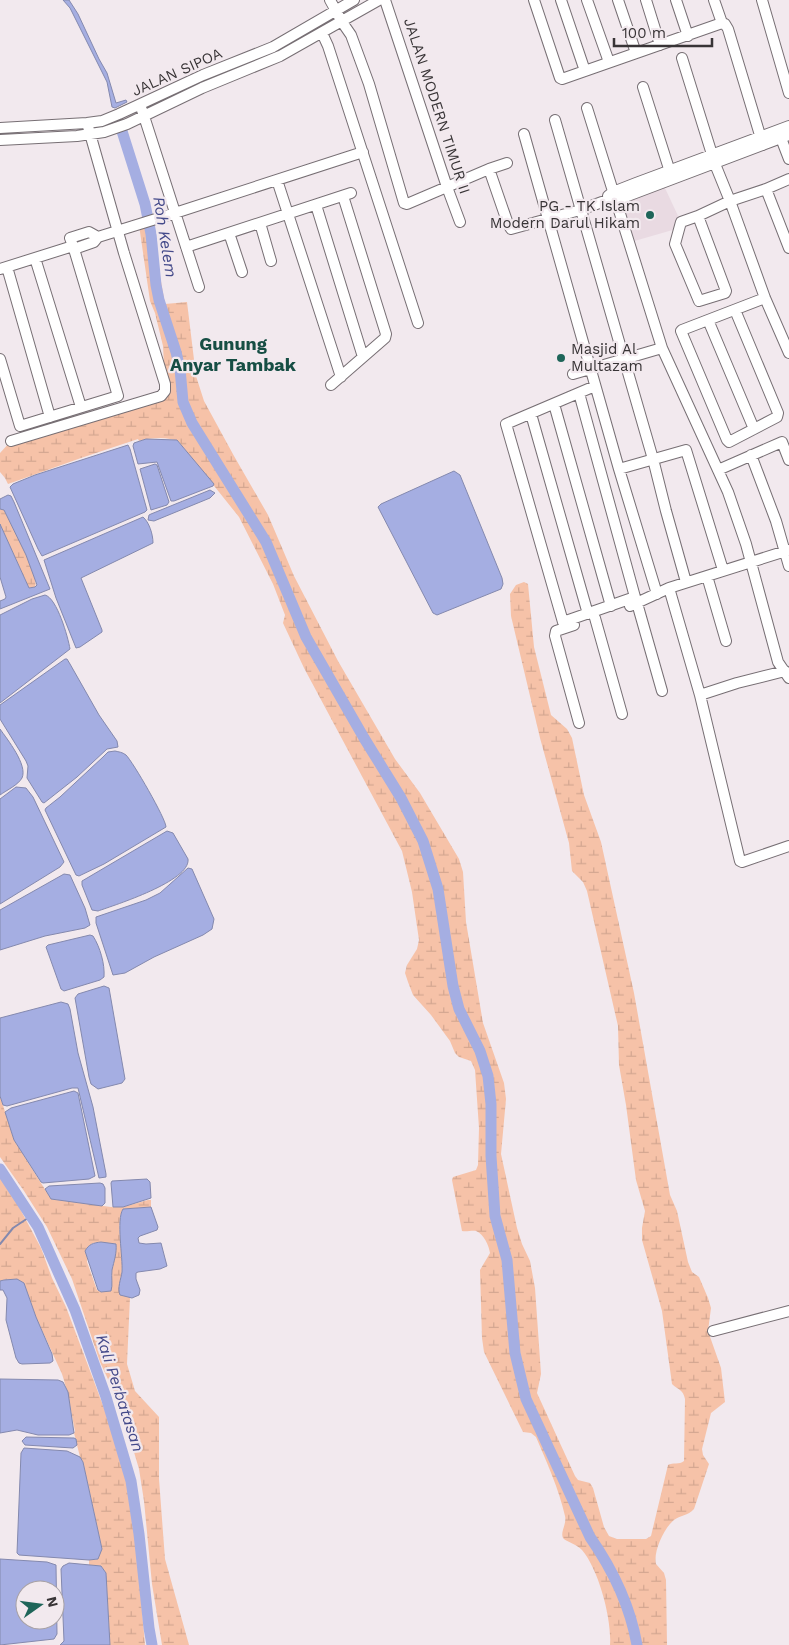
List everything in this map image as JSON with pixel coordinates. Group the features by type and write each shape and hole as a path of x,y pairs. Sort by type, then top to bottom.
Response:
{"street":[{"path":"330,0 342,22 352,35 369,84 404,203 407,204 506,163"},
{"name":"JALAN SIPOA","path":"0,128 88,129 203,75 273,47 354,0"},
{"path":"0,140 44,139 88,129 104,132 127,124 202,88 280,56 379,0"},
{"name":"JALAN MODERN TIMUR II","path":"386,0 460,222"},
{"path":"534,0 560,78 564,79 722,23"},
{"path":"561,0 585,71"},
{"path":"588,0 609,62"},
{"path":"618,0 636,53"},
{"path":"646,0 660,45"},
{"path":"676,0 688,36"},
{"path":"714,0 722,23 728,29 761,141"},
{"path":"762,0 789,93"},
{"path":"322,33 328,46 418,323"},
{"path":"682,58 713,159 765,298 789,353"},
{"path":"643,87 670,174"},
{"path":"140,104 199,287"},
{"path":"587,108 662,348 733,506 784,670"},
{"path":"555,120 653,458 686,582"},
{"path":"11,441 161,396 165,392 165,384 88,129"},
{"path":"524,134 543,220 591,369 657,594"},
{"path":"489,169 511,229 580,210 670,174 761,141 786,134 789,159"},
{"path":"0,360 20,426 118,396 70,238 89,232 98,237 362,152"},
{"path":"698,216 726,292 699,302 675,244 681,222 789,179"},
{"path":"277,180 341,377"},
{"path":"766,189 789,248"},
{"path":"186,247 347,195 386,334 385,338 331,385"},
{"path":"316,205 363,357"},
{"path":"260,223 272,260"},
{"path":"230,233 242,272"},
{"path":"50,417 3,268 73,247"},
{"path":"35,258 81,407"},
{"path":"735,310 778,414 777,417 729,442 681,333 682,330 765,298"},
{"path":"708,320 754,429"},
{"path":"573,374 662,348"},
{"path":"595,386 506,424 563,622 637,603 669,588 787,550"},
{"path":"579,393 635,597 556,631 555,636 579,723"},
{"path":"554,404 611,606"},
{"path":"531,414 622,714"},
{"path":"718,470 786,441 789,460"},
{"path":"619,469 686,450 723,570"},
{"path":"751,455 787,550 789,566"},
{"path":"708,576 726,642"},
{"path":"669,588 700,695 740,860 742,862 789,846"},
{"path":"637,603 662,692"},
{"path":"700,695 784,670 789,659"},
{"path":"713,1331 789,1311"}],"shaded area":[{"name":"PG - TK Islam Modern Darul Hikam","path":"664,186 679,218 676,229 631,242 621,211 629,200"}],"green space":[{"path":"154,220 159,270 165,304 187,302 196,376 204,401 268,515 294,576 338,661 395,759 420,793 459,859 463,872 466,922 483,1023 504,1083 506,1099 501,1154 517,1228 530,1261 535,1288 541,1374 537,1393 575,1476 578,1480 590,1483 593,1488 604,1527 609,1536 617,1539 646,1539 651,1536 668,1465 684,1461 685,1399 682,1391 672,1384 662,1311 642,1240 645,1211 636,1180 619,1065 618,1026 587,891 583,882 572,871 569,843 540,738 511,616 510,594 516,585 524,582 528,584 534,647 551,715 567,729 572,738 584,795 601,842 634,993 670,1195 677,1211 688,1262 692,1272 699,1277 711,1308 708,1331 721,1368 725,1402 711,1413 702,1449 703,1455 709,1464 694,1509 676,1518 670,1524 660,1540 656,1553 656,1564 664,1573 666,1580 667,1645 610,1645 607,1609 594,1570 582,1550 563,1538 565,1516 556,1486 536,1437 531,1433 523,1432 484,1352 480,1270 490,1253 489,1247 486,1240 479,1233 462,1231 452,1180 453,1177 476,1170 478,1165 479,1128 475,1070 471,1061 459,1057 455,1053 450,1041 413,995 405,973 407,965 417,949 419,940 412,892 402,851 304,668 283,623 285,615 273,584 239,517 179,442 170,439 154,438 139,441 138,439 8,484 0,472 0,453 11,441 161,396 165,384 163,346 150,301 139,225"},
{"path":"0,509 4,510 24,549 33,572 35,587 29,588 0,524"},
{"path":"0,1096 14,1140 51,1199 111,1207 123,1207 151,1200 151,1207 123,1209 121,1214 122,1267 120,1295 130,1297 127,1364 135,1391 159,1417 159,1479 165,1559 189,1645 162,1645 152,1584 139,1469 120,1405 100,1362 72,1279 47,1227 0,1157","holes":["101,1242 115,1257 112,1268 112,1287 101,1292 97,1290 87,1262 88,1247 93,1243"]},
{"path":"0,1174 41,1248 52,1278 66,1307 107,1416 126,1477 135,1531 145,1645 110,1645 106,1573 101,1566 89,1565 89,1560 96,1560 102,1549 62,1374 36,1317 24,1283 17,1279 0,1281"}],"water":[{"path":"63,0 69,0 78,14 107,73 116,103 126,100 127,102 115,108 112,107 107,82 70,8"},
{"path":"146,439 177,440 214,484 213,486 171,501 157,462 138,464 133,446 134,443"},
{"path":"128,445 147,510 42,556 10,487 35,475"},
{"path":"157,465 169,502 167,505 151,510 140,469"},
{"path":"454,471 460,475 503,584 501,589 437,615 433,613 378,507"},
{"path":"210,490 215,493 210,498 154,521 148,520 151,514"},
{"path":"8,495 11,496 14,502 50,589 0,609 0,601 6,597 0,577 0,524 29,588 37,585 26,555 4,510 0,509 0,499"},
{"path":"143,517 150,528 153,543 81,578 102,632 76,648 56,598 44,560"},
{"path":"45,595 54,603 58,610 70,649 0,703 0,615 32,599"},
{"path":"67,659 99,715 117,741 118,747 107,749 77,777 44,803 27,778 28,766 26,761 0,719 0,705"},
{"path":"0,729 20,759 23,773 18,783 0,795"},
{"path":"115,751 125,754 130,760 155,803 166,827 104,864 79,876 76,875 45,810 108,752"},
{"path":"16,787 26,788 33,797 64,862 60,867 0,904 0,799"},
{"path":"167,831 173,833 188,859 186,867 178,876 135,898 98,911 92,910 82,881"},
{"path":"188,868 192,869 214,919 212,929 125,973 113,975 96,923 96,917 146,900 160,893"},
{"path":"64,874 70,875 85,908 90,925 85,928 45,936 0,950 0,910"},
{"path":"90,935 96,940 100,950 104,977 100,980 64,991 61,989 46,947"},
{"path":"104,986 109,988 125,1079 122,1083 98,1089 91,1084 89,1077 75,998 78,994"},
{"path":"61,1002 68,1004 70,1009 78,1053 93,1107 106,1177 99,1178 78,1088 7,1106 3,1105 0,1096 0,1018"},
{"path":"74,1091 78,1093 95,1176 89,1179 43,1183 14,1140 5,1112 11,1108"},
{"path":"147,1179 150,1182 151,1198 123,1207 113,1207 112,1181"},
{"path":"100,1183 105,1188 105,1203 102,1206 51,1199 45,1189 49,1186"},
{"path":"151,1207 158,1227 157,1230 140,1236 138,1238 139,1243 161,1243 167,1266 136,1273 140,1290 139,1295 132,1298 120,1295 119,1286 122,1272 121,1214 123,1209"},
{"path":"101,1242 116,1244 111,1291 101,1292 98,1290 85,1251 92,1244"},
{"path":"17,1279 24,1283 52,1354 53,1361 50,1363 22,1364 16,1358 6,1320 7,1298 3,1290 0,1290 0,1281"},
{"path":"0,1379 58,1380 63,1382 68,1392 74,1433 69,1435 38,1435 17,1430 0,1433"},
{"path":"26,1437 74,1438 77,1445 73,1448 25,1445 22,1441"},
{"path":"24,1448 67,1451 80,1457 83,1462 102,1549 98,1559 19,1555 17,1553 21,1453"},
{"path":"0,1559 47,1562 56,1565 56,1580 15,1580 15,1630 57,1630 54,1639 0,1645"},
{"path":"69,1563 101,1566 106,1573 110,1645 60,1645 64,1641 65,1630 65,1580 61,1580 61,1569"}],"waterway":[{"name":"Roh Kelem","path":"121,128 145,204 151,234 156,285 180,369 183,402 192,423 266,542 306,637 401,798 423,841 438,889 453,986 459,1009 480,1051 488,1076 491,1104 491,1156 495,1216 507,1260 515,1353 526,1399 590,1537 620,1588 630,1616 637,1645"},
{"name":"Kali Perbatasan","path":"0,1169 38,1227 75,1310 106,1397 131,1481 152,1645"},
{"path":"0,1244 13,1228 31,1216"}],"place":[{"name":"PG - TK Islam Modern Darul Hikam","path":"650,215"},
{"name":"Masjid Al Multazam","path":"561,358"}],"district":[{"name":"Gunung Anyar Tambak","path":"233,353"}]}
